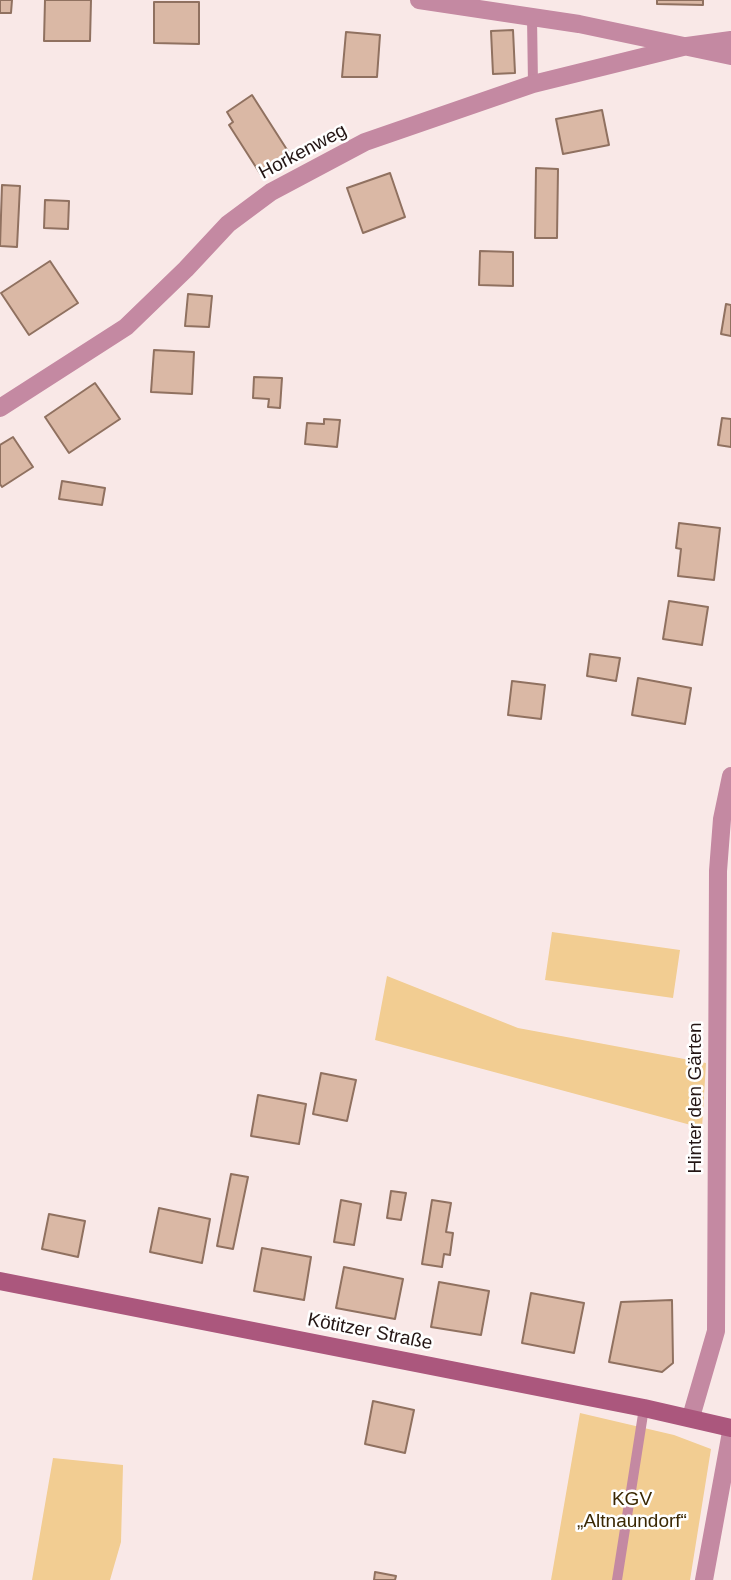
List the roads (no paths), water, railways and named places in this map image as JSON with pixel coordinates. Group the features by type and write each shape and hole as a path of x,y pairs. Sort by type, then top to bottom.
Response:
{"street":[{"path":"419,0 579,24 731,56"},
{"path":"687,46 731,40"},
{"name":"Horkenweg","path":"0,408 126,327 228,224 271,192 365,142 533,84 687,46"},
{"name":"Hinter den Gärten","path":"691,1417 716,1331 724,971 718,871 722,819 731,776"},
{"name":"Kötitzer Straße","path":"0,1281 691,1417 731,1430"},
{"path":"704,1580 731,1430"}],"lane":[{"path":"532,17 533,84"},
{"path":"617,1580 645,1408"}],"park label":[{"name":"KGV „Altnaundorf“","path":"632,1511"}]}
